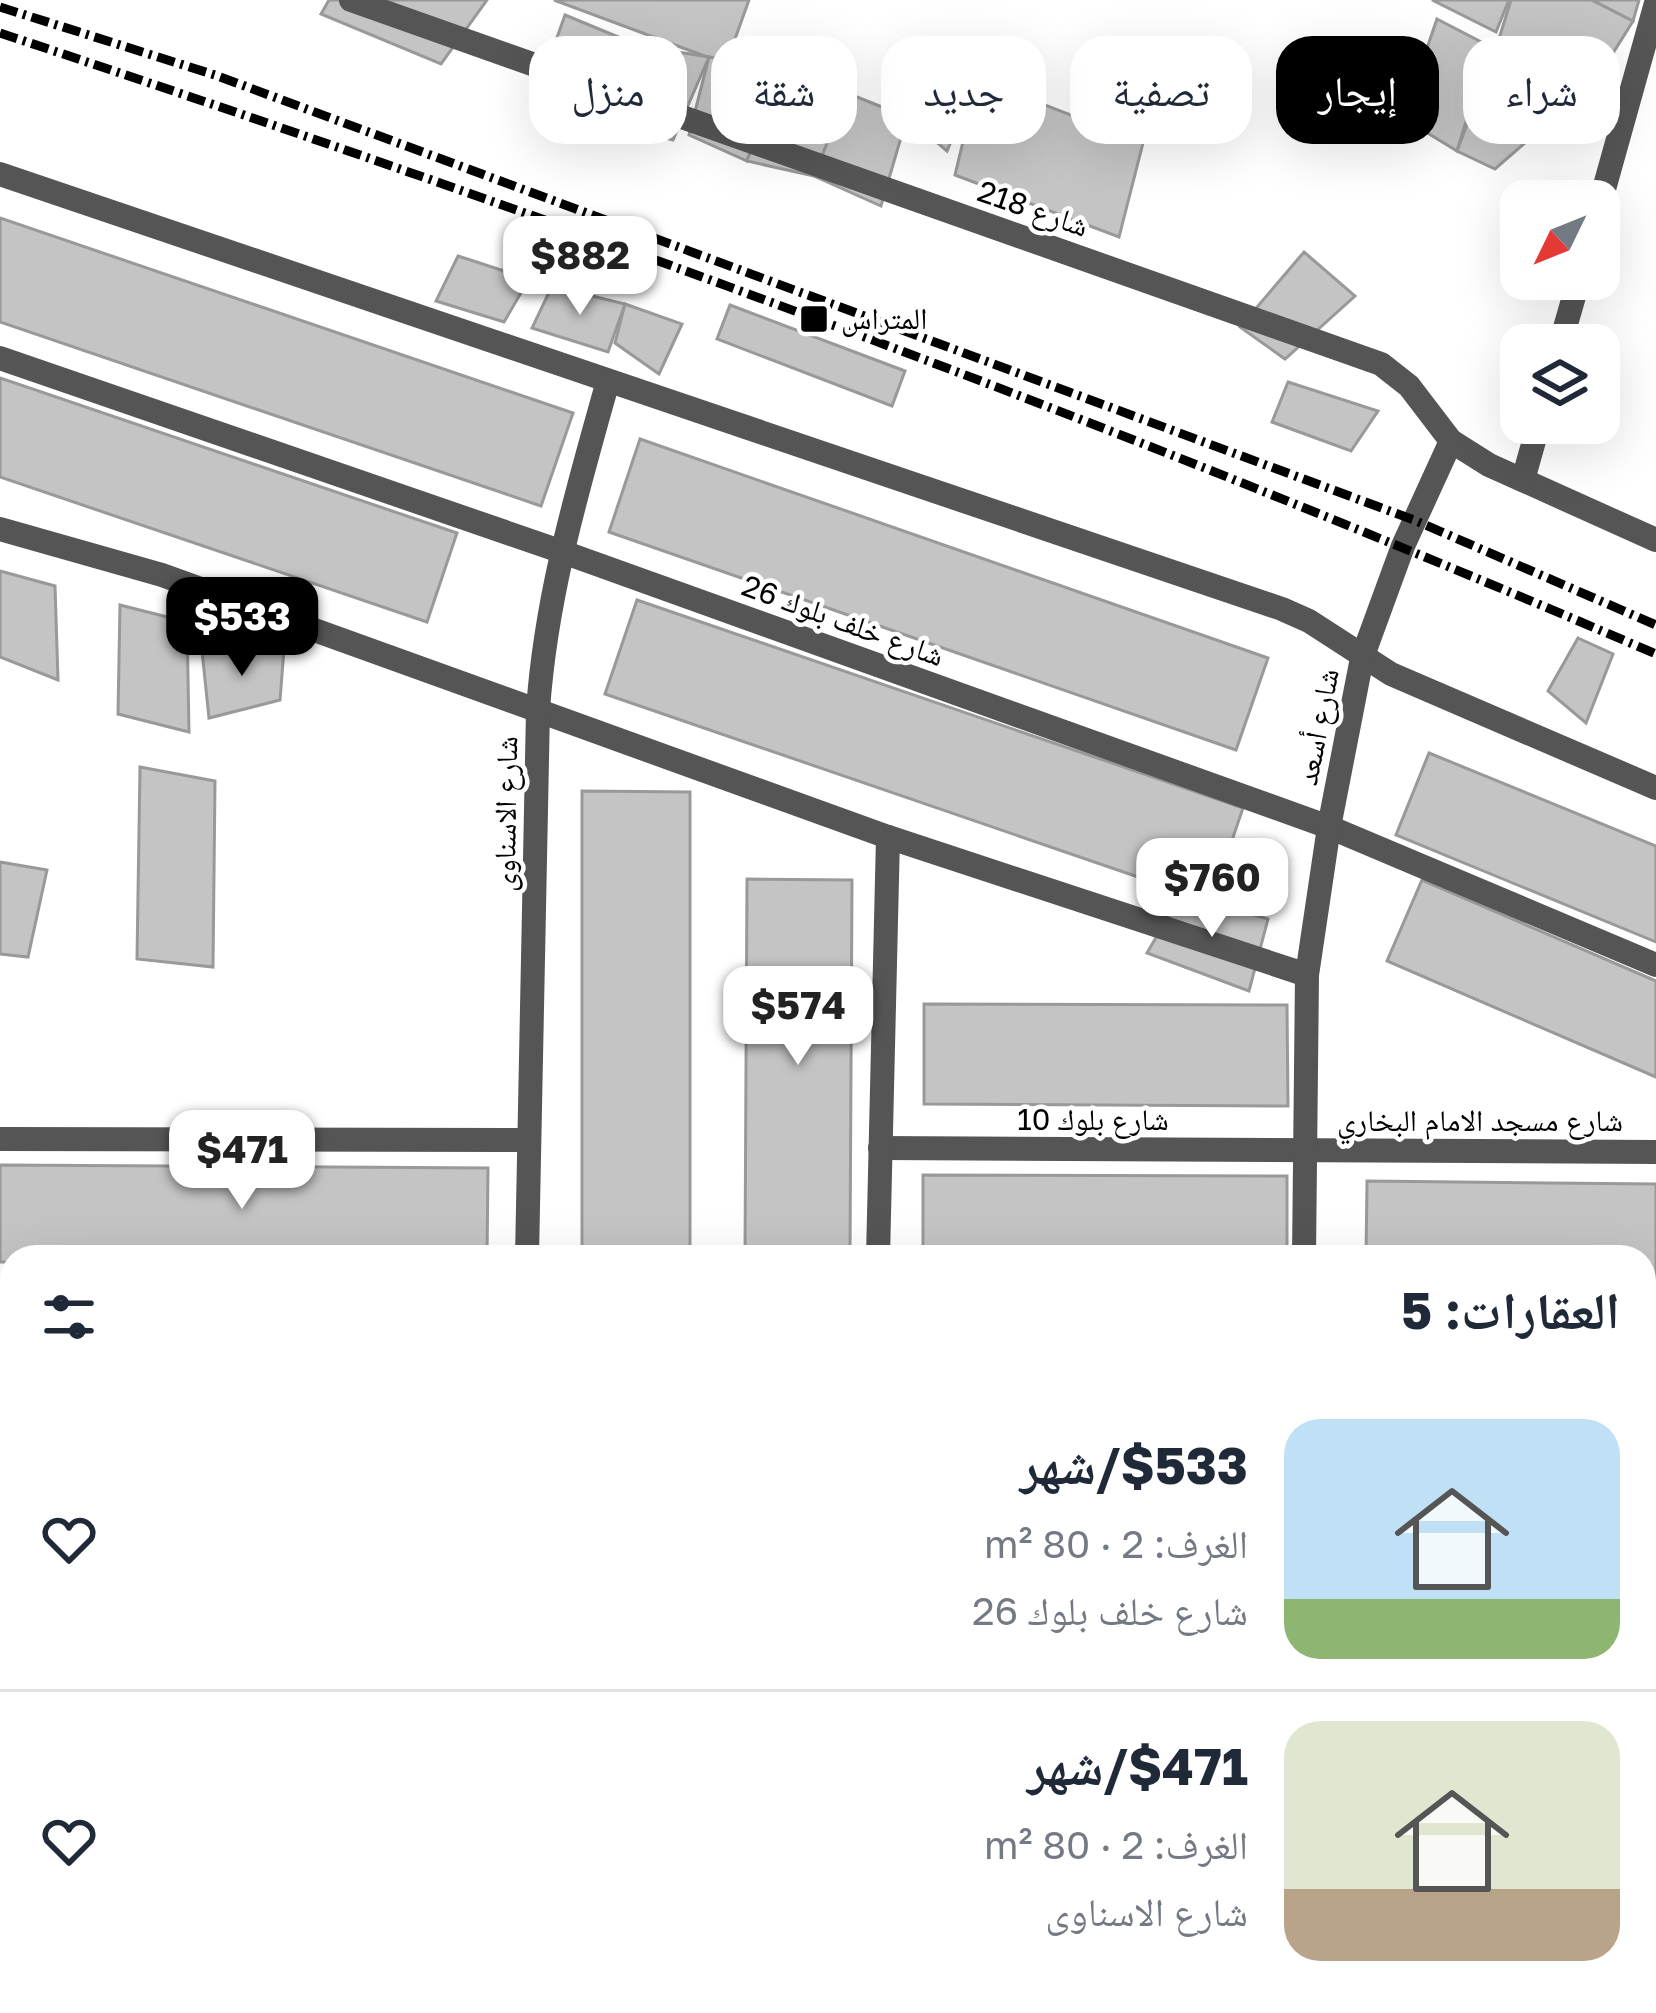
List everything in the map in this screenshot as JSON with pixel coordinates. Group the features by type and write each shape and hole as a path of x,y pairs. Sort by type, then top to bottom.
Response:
{"street":[{"name":"شارع 218","path":"351,0 1381,364 1409,386 1451,441 1490,465 1656,540"},
{"path":"1607,180 1656,3"},
{"path":"0,174 1282,609 1391,674 1656,788"},
{"name":"شارع خلف بلوك 26","path":"0,358 560,551 1329,827 1656,965"},
{"name":"شارع الاسناوى","path":"527,1245 543,637 560,551 608,381"},
{"name":"شارع أسعد","path":"1304,1245 1307,975 1329,827 1362,658 1403,546 1451,441"},
{"path":"1523,480 1533,444"},
{"path":"0,530 162,575 888,837 1307,975"},
{"path":"878,1245 888,837"},
{"path":"0,1139 528,1140"},
{"name":"شارع بلوك 10","path":"880,1148 1304,1151"},
{"name":"شارع مسجد الامام البخاري","path":"1304,1151 1656,1152"}],"building":[{"path":"329,0 487,0 441,64 321,14"},
{"path":"554,0 749,0 736,36 711,36 711,58 687,49 687,36 651,36"},
{"path":"1432,0 1509,0 1496,32"},
{"path":"1511,0 1592,0 1633,21 1620,42 1620,36 1500,36"},
{"path":"1592,0 1639,0 1633,21"},
{"path":"565,15 616,36 558,36"},
{"path":"1437,19 1470,36 1463,36 1463,131 1457,151 1439,140 1439,36 1431,36"},
{"path":"687,53 709,57 687,108"},
{"path":"711,57 711,144 753,144 747,161 689,135"},
{"path":"857,97 881,107 881,144 899,144 881,206 814,176 827,144 857,144"},
{"path":"1046,105 1070,115 1070,144 1143,144 1119,237 955,175 962,144 1046,144"},
{"path":"1463,135 1463,144 1524,144 1495,169 1457,151"},
{"path":"753,144 827,144 814,176 747,161"},
{"path":"0,218 573,413 541,506 0,322"},
{"path":"1304,252 1355,296 1285,359 1240,327"},
{"path":"458,256 529,279 504,322 436,301"},
{"path":"552,286 625,304 608,352 532,328"},
{"path":"625,304 682,324 659,374 615,343"},
{"path":"730,305 905,371 892,406 717,339"},
{"path":"0,378 457,533 427,622 0,477"},
{"path":"1288,382 1378,411 1351,451 1272,422"},
{"path":"640,439 1268,658 1236,750 609,532"},
{"path":"0,571 55,586 58,680 0,657"},
{"path":"637,600 1243,808 1211,902 605,694"},
{"path":"120,605 187,622 189,732 118,714"},
{"path":"1578,638 1613,654 1586,723 1548,691"},
{"path":"284,649 280,700 209,718 202,651"},
{"path":"1429,753 1656,846 1656,942 1396,835"},
{"path":"140,767 215,781 213,967 137,959"},
{"path":"582,791 690,792 690,1245 582,1245"},
{"path":"0,862 47,870 28,957 0,954"},
{"path":"747,879 852,880 850,1245 745,1245"},
{"path":"1422,880 1656,981 1656,1077 1387,961"},
{"path":"1182,893 1268,919 1249,991 1147,953"},
{"path":"924,1004 1287,1005 1288,1106 924,1104"},
{"path":"0,1165 488,1168 487,1245 0,1245"},
{"path":"923,1175 1287,1176 1287,1245 923,1245"},
{"path":"1367,1181 1656,1184 1656,1245 1366,1245"}],"railway":[{"path":"0,7 215,75 1414,520 1656,625"},
{"path":"0,33 418,175 835,326 1248,485 1656,654"}],"place":[{"name":"المتراس","path":"814,319"}]}
